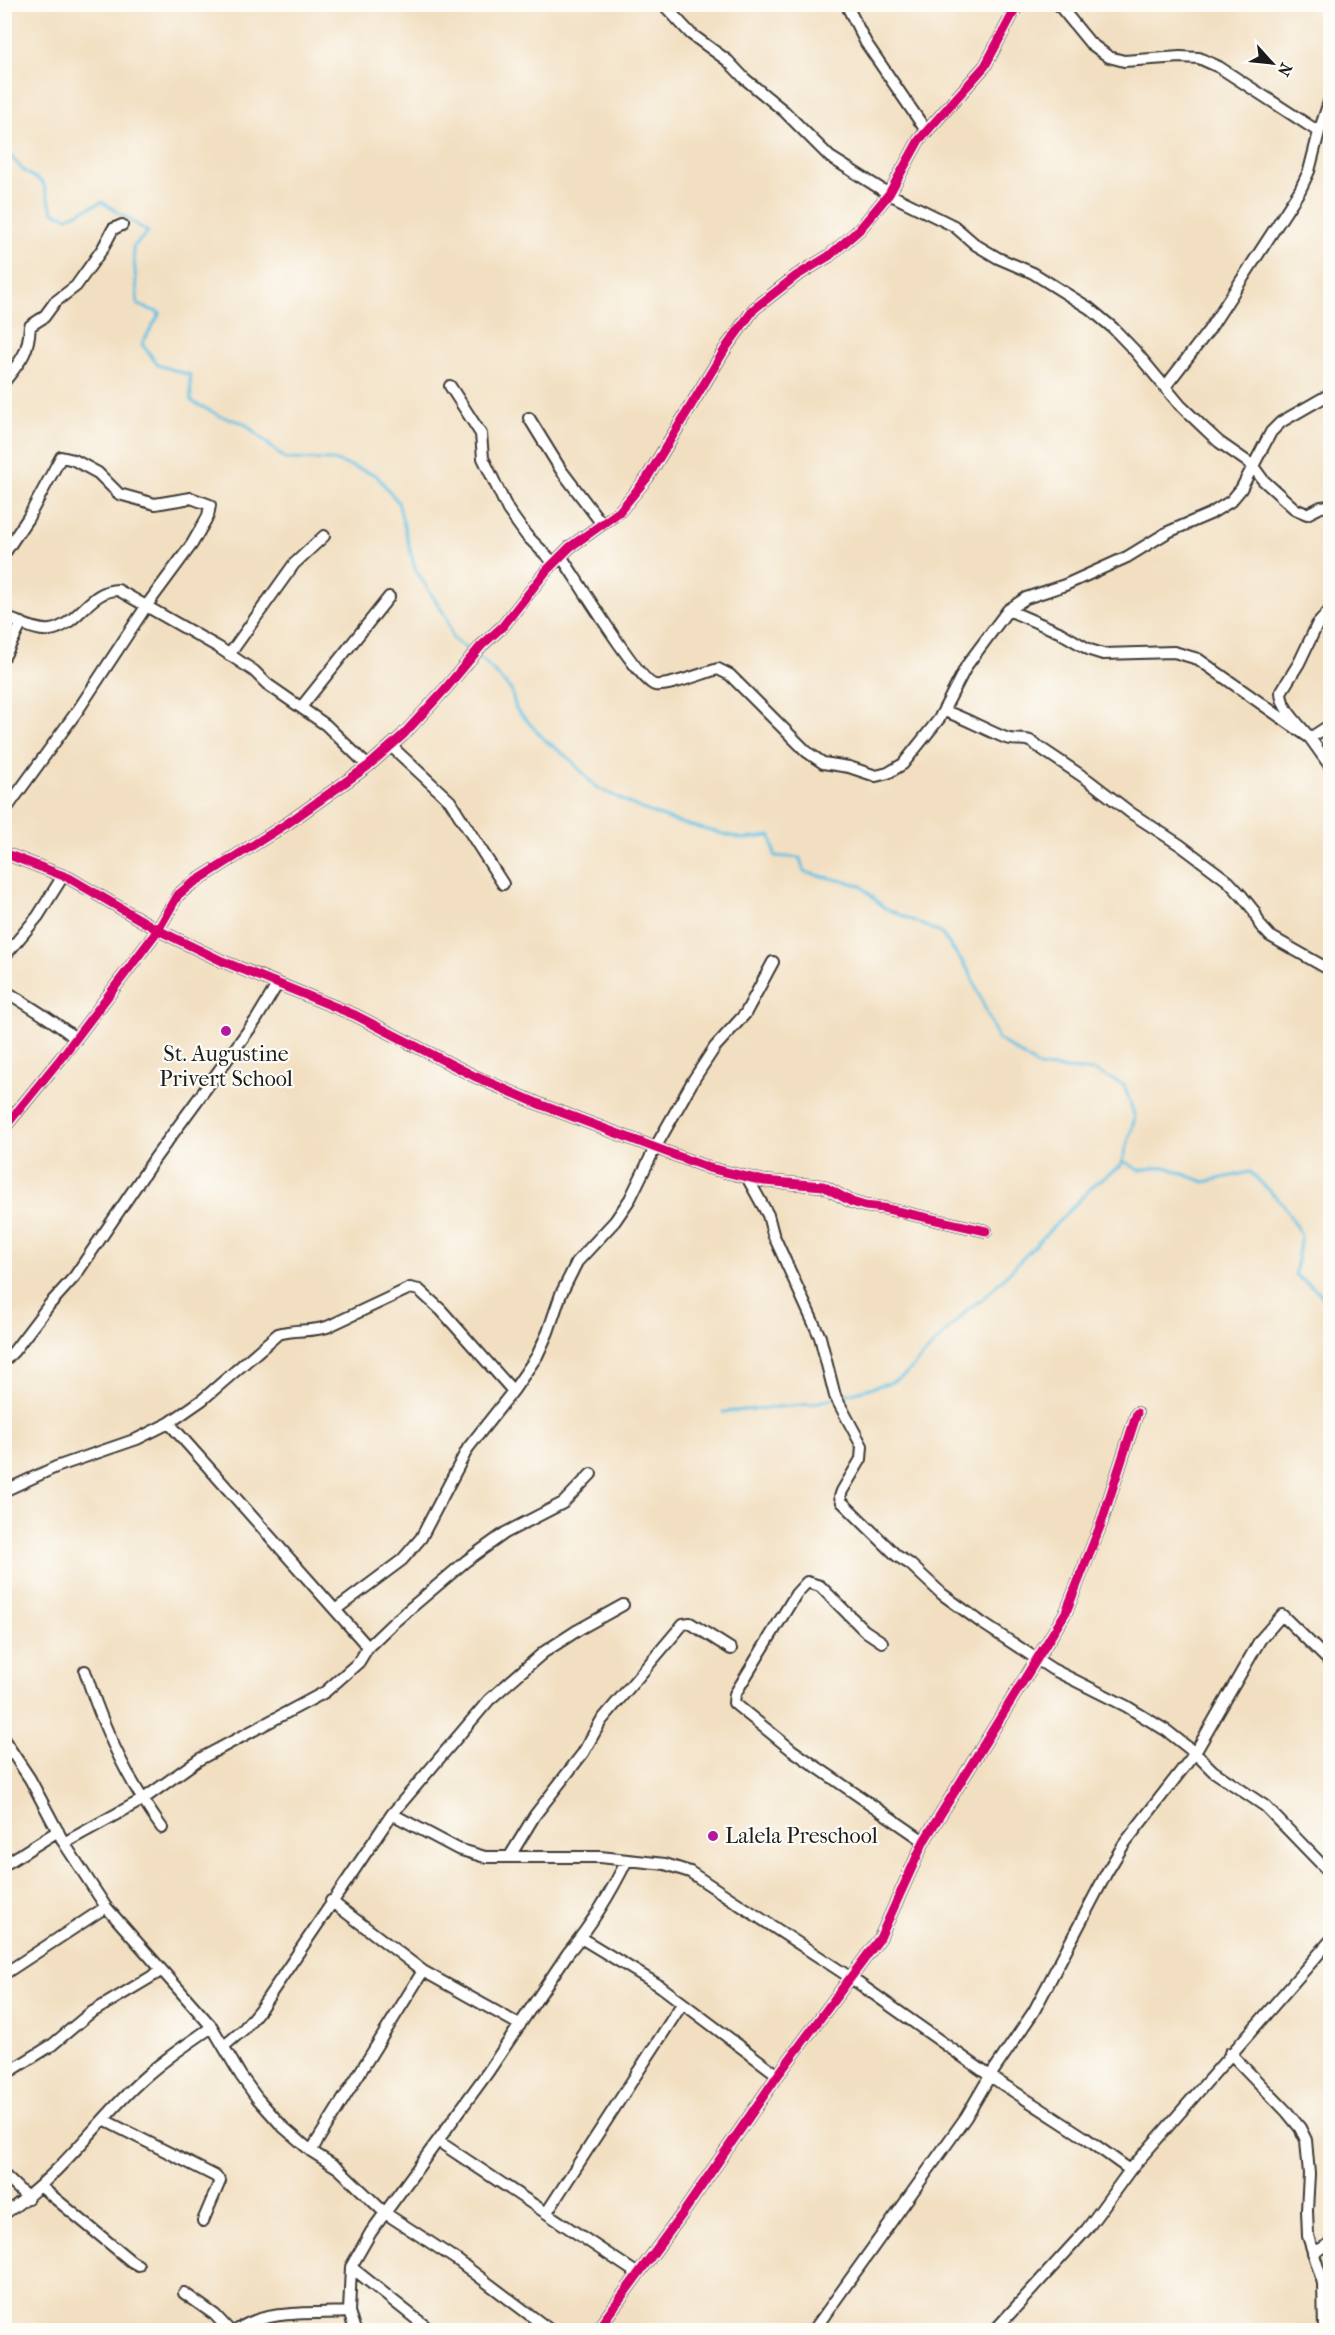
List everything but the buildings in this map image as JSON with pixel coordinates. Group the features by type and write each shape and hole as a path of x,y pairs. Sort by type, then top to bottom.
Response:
{"street":[{"path":"663,4 691,34 728,61 745,79 784,111 830,157 889,194 954,226 982,248 1033,273 1089,308 1113,328 1180,405 1219,442 1252,465 1263,480 1300,513 1307,514 1330,506"},
{"path":"846,4 866,42 927,132"},
{"path":"4,1128 76,1039 158,930 178,895 190,885 269,836 368,766 391,746 472,659 481,646 503,626 570,547 619,512 647,478 716,363 754,309 796,276 829,256 859,230 889,194 911,151 985,66 1018,4"},
{"path":"1058,4 1090,43 1109,57 1124,61 1199,58 1219,67 1319,132"},
{"path":"1165,387 1209,330 1300,190 1314,157 1319,132 1330,99"},
{"path":"4,382 22,361 28,345 30,326 45,317 55,302 76,286 103,248 113,229 122,225"},
{"path":"450,386 481,434 483,458 508,510 526,535 558,560 630,660 649,682 659,685 718,669 723,671 747,691 807,752 832,766 849,767 876,776 888,773 903,764 944,711 967,665 1008,610 1026,598 1065,585 1127,557 1168,532 1231,501 1241,489 1271,432 1281,423 1330,394"},
{"path":"529,418 561,470 602,524"},
{"path":"4,554 61,457 74,460 98,473 119,494 155,504 191,498 210,505 208,516 192,544 147,606 84,702 4,812"},
{"path":"230,655 294,564 324,536"},
{"path":"4,617 52,630 75,616 102,592 118,590 254,671 267,684 326,724 368,766"},
{"path":"302,706 389,597"},
{"path":"1008,610 1059,632 1090,650 1103,654 1185,653 1198,659 1310,738"},
{"path":"1330,610 1317,625 1299,663 1281,692 1283,704 1330,766"},
{"path":"4,657 22,623"},
{"path":"944,711 965,717 1007,738 1023,738 1030,741 1180,845 1227,881 1254,911 1260,925 1270,936 1330,970"},
{"path":"1310,738 1330,725"},
{"path":"391,746 450,801 503,885"},
{"path":"4,854 63,876 158,930 277,985 355,1015 474,1076 538,1104 710,1168 764,1181 823,1185 852,1202 865,1206 986,1231"},
{"path":"4,957 38,916 63,876"},
{"path":"335,1610 374,1579 390,1570 412,1549 428,1527 468,1448 513,1391 537,1356 561,1294 577,1262 615,1221 630,1199 654,1148 699,1071 715,1047 732,1030 752,1003 773,962"},
{"path":"4,1361 75,1276 155,1158 256,1020 277,985"},
{"path":"4,990 61,1025 76,1039"},
{"path":"747,1177 768,1215 773,1234 820,1337 835,1396 862,1446 861,1459 842,1491 840,1497 842,1502 897,1556 910,1564 942,1594 1036,1660 1126,1706 1167,1731 1213,1771 1265,1806 1330,1874"},
{"path":"4,1491 56,1467 137,1439 169,1423 202,1400 278,1334 287,1331 314,1331 327,1327 410,1288 419,1290 441,1310 513,1391"},
{"path":"597,2331 683,2213 778,2076 880,1938 924,1841 1066,1612 1101,1524 1137,1413"},
{"path":"169,1423 368,1647"},
{"path":"64,1842 142,1800 198,1760 325,1692 359,1662 368,1647 473,1556 505,1533 564,1503 591,1474"},
{"path":"882,1642 864,1630 820,1586 807,1581 796,1594 735,1694 734,1703 792,1750 924,1841"},
{"path":"224,2046 243,2030 261,2008 331,1901 392,1814 489,1700 544,1652 623,1605"},
{"path":"814,2331 966,2117 990,2076 1034,2011 1113,1863 1141,1821 1195,1753 1260,1640 1282,1615 1330,1662"},
{"path":"510,1856 536,1815 583,1753 601,1721 683,1624 690,1623 731,1649"},
{"path":"86,1671 108,1736 142,1800 162,1828"},
{"path":"4,1740 9,1758 30,1779 64,1842 106,1907 212,2026 257,2098 282,2126 311,2151 338,2168 385,2213 458,2260 550,2331"},
{"path":"392,1814 458,1849 485,1857 627,1860 665,1864 690,1872 851,1978 990,2076 1130,2170"},
{"path":"4,1865 58,1831"},
{"path":"355,2331 349,2312 351,2267 385,2213 611,1894 627,1860"},
{"path":"331,1901 423,1971 520,2025"},
{"path":"4,1974 106,1907"},
{"path":"581,1938 660,1986 778,2076"},
{"path":"996,2330 1087,2229 1130,2170 1330,1941"},
{"path":"4,2075 52,2045 89,2014 161,1971"},
{"path":"311,2151 423,1971"},
{"path":"547,2212 682,2004"},
{"path":"4,2214 28,2198 132,2089 165,2059 212,2026"},
{"path":"1230,2053 1287,2112 1306,2140 1310,2174 1306,2220 1308,2236 1323,2283 1324,2331"},
{"path":"104,2120 215,2176 220,2181 203,2221"},
{"path":"438,2140 463,2159 547,2212 638,2274"},
{"path":"4,2175 28,2198"},
{"path":"40,2186 138,2265"},
{"path":"1313,2253 1330,2244"},
{"path":"351,2267 430,2331"},
{"path":"184,2293 215,2315 229,2331"},
{"path":"237,2331 245,2324 263,2316 349,2312"}],"waterway":[{"path":"4,149 24,171 43,183 53,212 68,217 102,202 148,232 133,247 138,305 160,313 142,344 158,365 190,375 191,401 220,416 244,423 285,459 333,460 376,475 398,502 415,569 446,617 453,639 485,662 511,690 516,709 545,740 570,759 596,787 637,807 677,822 743,839 771,836 775,856 800,858 804,872 860,885 883,907 941,933 969,971 998,1039 1039,1067 1095,1071 1124,1085 1135,1117 1123,1161 1139,1170 1166,1167 1204,1182 1250,1172 1283,1204 1301,1235 1295,1275 1318,1291 1330,1306"},
{"path":"723,1412 812,1404 892,1382 906,1374 969,1308 982,1300 1096,1183 1120,1167 1123,1161"}],"cycle path":[{"path":"4,1128 61,1058 158,930 178,895 288,823 368,766 403,735 481,646 503,626 547,570 570,547 619,512 647,478 727,346 754,309 796,276 829,256 859,230 889,194 919,140 985,66 1018,4"},
{"path":"4,853 69,878 158,930 222,961 355,1015 474,1076 539,1104 709,1168 764,1181 823,1186 852,1202 865,1206 986,1231"},
{"path":"597,2330 683,2213 778,2075 880,1938 924,1841 1066,1612 1101,1524 1137,1413"}],"place":[{"name":"St. Augustine Privert School","path":"226,1031"},
{"name":"Lalela Preschool","path":"713,1836"}]}
